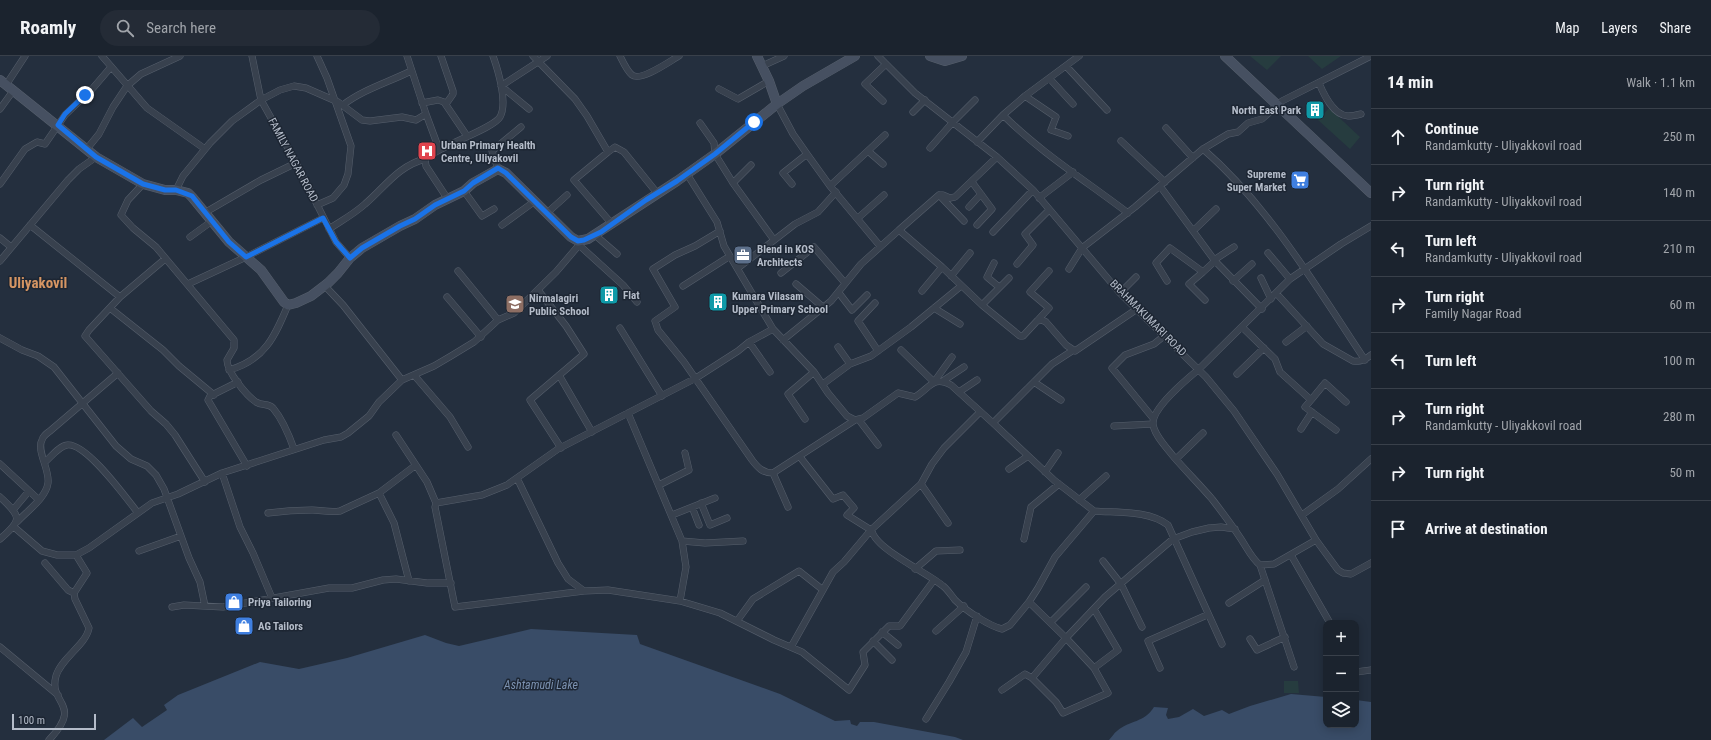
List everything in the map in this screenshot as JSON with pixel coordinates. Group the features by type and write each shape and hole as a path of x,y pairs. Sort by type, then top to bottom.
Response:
{"street":[{"path":"0,109 6,85 25,56"},
{"path":"102,56 147,108 205,149"},
{"path":"86,150 99,134 112,107 127,86 141,74 180,56"},
{"name":"FAMILY NAGAR ROAD","path":"252,56 261,100 296,163 336,242 350,258"},
{"path":"317,56 328,78 334,100 351,146 348,174 344,185 339,193 333,198 317,205"},
{"path":"407,56 439,149"},
{"path":"441,56 453,91 453,94 446,104"},
{"path":"329,229 360,208 389,180 413,162 426,159 439,149 492,124 500,117 503,108 501,86 493,56"},
{"path":"534,56 538,62 575,99 587,116 608,152"},
{"path":"501,86 547,56"},
{"path":"620,56 632,75 637,77 645,75 678,56"},
{"path":"757,56 769,81 777,104 794,134 830,186 880,246"},
{"path":"762,66 784,56"},
{"name":"BRAHMAKUMARI ROAD","path":"878,56 885,65 925,100 997,157 1033,190 1120,293 1200,369 1234,411 1277,474 1316,540 1338,570 1343,573 1351,574 1369,566"},
{"path":"930,56 945,61 962,56"},
{"path":"977,142 1003,115 1079,56"},
{"path":"1225,56 1371,185"},
{"path":"1232,56 1371,193"},
{"path":"1069,269 1082,248 1128,213 1203,149 1228,134 1238,132 1248,123 1262,119 1280,103 1371,56"},
{"path":"15,524 42,551 57,555 76,555 90,548 152,502 168,498 222,473 247,466 294,449 324,440 341,437 369,416 379,402 402,380 440,363 481,337 498,320 514,313 556,272 579,243 612,224 687,174 715,154 777,104 803,86 852,57"},
{"path":"883,101 865,84 885,65"},
{"path":"1066,66 1107,110"},
{"path":"0,184 25,149 37,142 45,144 65,114 93,88 111,67"},
{"path":"343,105 349,100 411,71"},
{"path":"1050,79 1073,104"},
{"path":"719,89 738,99 769,81"},
{"path":"1319,83 1332,106 1340,114 1349,116 1361,114"},
{"path":"6,85 58,125 96,157 143,184 165,190 176,190 192,196 229,242 261,270 284,302 288,305"},
{"path":"176,190 183,176 205,149 232,121 261,100 280,90 294,86 306,88 343,105 362,120 370,121 398,117 416,120 426,114"},
{"path":"501,86 529,109"},
{"path":"1026,96 1056,117 1051,130 1068,136"},
{"path":"422,103 438,100 446,104 467,136"},
{"path":"913,112 925,100"},
{"path":"930,148 975,100"},
{"path":"1003,115 1016,128 1128,213"},
{"path":"700,123 714,143 715,154 733,183 774,240"},
{"path":"521,126 492,151 498,168 506,173 571,237 623,285 637,302"},
{"path":"1166,128 1193,158"},
{"path":"830,186 885,135"},
{"path":"1121,141 1162,184 1192,231 1214,261 1262,309"},
{"path":"612,224 574,180 615,147 624,152 657,193"},
{"path":"1203,149 1224,167 1240,184 1304,269 1365,360"},
{"path":"868,151 883,164"},
{"path":"792,184 783,173 807,154"},
{"path":"0,261 68,180 79,169 96,157"},
{"path":"783,340 824,308 880,246 939,195 952,198 972,182 997,157"},
{"path":"426,159 426,166 447,198"},
{"path":"206,212 261,180 296,163"},
{"path":"733,183 751,165"},
{"path":"288,305 311,296 338,273 350,258 362,248 415,219 447,198 464,191 473,183 498,168"},
{"path":"1039,198 1073,172"},
{"path":"687,174 704,199 720,231 724,246 773,329 814,372 828,393 847,416 857,420 878,445"},
{"path":"972,182 992,209 977,225"},
{"path":"143,184 128,200 121,215 156,246 164,259 188,284 234,340 234,348 227,360 229,370 257,403 273,408 288,432 294,449"},
{"path":"993,232 1033,190"},
{"path":"464,191 482,216 494,209"},
{"path":"738,268 795,224 818,212 836,192"},
{"path":"969,207 981,194"},
{"path":"547,213 567,195"},
{"path":"858,218 884,195"},
{"path":"939,195 964,221"},
{"path":"502,225 534,201"},
{"path":"1192,231 1216,209"},
{"path":"1017,264 1033,245 1026,234 1049,210"},
{"path":"188,284 246,257 323,218"},
{"path":"190,237 212,221"},
{"path":"30,225 120,297"},
{"path":"1153,421 1157,410 1185,380 1200,369 1262,309 1290,279 1371,226"},
{"path":"899,230 942,267 982,305 1020,336 1023,336 1049,308 1030,292 1049,271"},
{"path":"720,231 695,246 675,254 653,269 675,307 655,321 655,324 658,330 696,378 758,468 773,474 788,507"},
{"path":"595,234 617,254"},
{"path":"0,238 11,247"},
{"path":"781,273 814,247 845,283"},
{"path":"1205,300 1189,284 1214,261 1234,247"},
{"path":"1167,281 1156,263 1170,248 1203,272"},
{"path":"951,276 970,253"},
{"path":"1268,253 1290,279"},
{"path":"683,286 730,256"},
{"path":"164,259 120,297 85,336 151,411 166,424 175,435 205,482"},
{"path":"994,263 987,277 1000,287"},
{"path":"1233,281 1252,264"},
{"path":"922,291 942,267"},
{"path":"458,271 498,320"},
{"path":"1120,293 1136,277"},
{"path":"982,305 1009,278"},
{"path":"1261,278 1271,299"},
{"path":"796,284 824,308"},
{"path":"324,285 347,310 402,380"},
{"path":"823,384 850,364 871,356 961,286"},
{"path":"538,290 566,326 584,354 530,400 561,448"},
{"path":"839,293 852,310 867,295"},
{"path":"1276,293 1323,344 1353,361 1359,362 1365,360 1371,355"},
{"path":"447,297 481,337"},
{"path":"875,303 858,321 878,351"},
{"path":"229,370 245,364 266,349 276,333 288,305"},
{"path":"110,308 163,350 179,366 214,395"},
{"path":"934,308 960,324"},
{"path":"993,423 1052,364 1072,350 1078,350 1137,309"},
{"path":"1037,321 1042,320 1046,322 1072,350"},
{"path":"1286,342 1307,326"},
{"path":"1242,327 1275,359 1280,372 1311,400"},
{"path":"620,328 662,396"},
{"path":"436,503 482,495 517,478 561,448 696,378 738,352 749,342 773,329"},
{"path":"1164,336 1154,344 1125,355 1112,368 1153,421 1160,438 1176,459 1212,499 1235,530 1252,557 1260,566 1294,666"},
{"path":"0,338 22,350 38,356 54,367 72,393 82,403 116,446 131,459 152,470 168,498 189,558 200,582 205,606"},
{"path":"749,342 770,372"},
{"path":"838,347 850,364"},
{"path":"1237,374 1264,348"},
{"path":"901,350 934,382 944,381 964,368"},
{"path":"773,474 898,393 915,397 934,382 952,357"},
{"path":"805,419 788,394 814,372"},
{"path":"0,540 45,491 48,483 45,462 40,447 41,440 118,373"},
{"path":"414,375 450,417 468,447"},
{"path":"559,375 592,432"},
{"path":"959,392 978,380"},
{"path":"944,381 959,392 1045,472 1094,511 1145,516 1160,519 1168,525 1173,540 1207,615 1222,644"},
{"path":"238,382 208,398 247,466"},
{"path":"1034,382 1060,400"},
{"path":"1336,430 1305,407 1324,383 1346,402"},
{"path":"791,647 833,572 844,562 872,530 921,484 927,477 932,464 944,448 980,412"},
{"path":"1301,429 1312,412"},
{"path":"628,414 682,541 686,567 680,601"},
{"path":"1114,426 1153,421"},
{"path":"1176,459 1203,433"},
{"path":"396,436 427,482 436,503 435,507 455,607 584,591 608,590 680,601 720,613 802,652 849,690 865,665 863,652 889,626 900,626 934,580"},
{"path":"45,462 63,446 68,445 77,447 109,475 138,513"},
{"path":"659,485 690,470 685,453"},
{"path":"1045,472 1058,453"},
{"path":"1008,469 1028,456"},
{"path":"800,457 833,499 843,494 854,508 847,515 872,530 876,537 891,552 915,569 942,585 956,601 977,616 1002,629 1010,625 1029,602 1055,557 1094,511"},
{"path":"1302,515 1338,489 1371,459"},
{"path":"0,464 38,500"},
{"path":"268,513 288,510 333,512 379,493 416,465"},
{"path":"222,473 240,527 272,598"},
{"path":"1079,500 1106,476"},
{"path":"517,478 561,568 568,579 584,591"},
{"path":"921,484 948,523"},
{"path":"1024,540 1031,507 1059,484"},
{"path":"13,510 29,491"},
{"path":"379,493 394,523 409,581"},
{"path":"0,497 17,516 15,524"},
{"path":"672,515 715,498"},
{"path":"701,503 710,525 727,518"},
{"path":"692,507 699,525"},
{"path":"1032,678 1066,638 1094,609 1173,540 1192,532 1209,528 1221,527 1235,530"},
{"path":"139,550 181,536"},
{"path":"1260,566 1274,564 1316,540"},
{"path":"682,541 743,541"},
{"path":"915,569 936,551 960,550"},
{"path":"49,740 64,722 66,714 56,687 55,681 58,670 86,635 89,628 75,599 74,593 87,573 76,555"},
{"path":"1291,555 1328,620"},
{"path":"1103,561 1121,584 1142,627"},
{"path":"46,563 68,590 74,593"},
{"path":"737,621 753,599 799,572 823,590"},
{"path":"172,607 184,605 223,607 329,588 352,588 383,580 451,583"},
{"path":"1229,603 1265,580"},
{"path":"1051,622 1086,586"},
{"path":"1002,690 1025,674 1032,678 1056,702 1063,714 1108,693 1094,668 1051,622 1029,602"},
{"path":"936,631 964,606"},
{"path":"1094,609 1118,650 1094,668"},
{"path":"1160,668 1148,641 1207,615"},
{"path":"926,719 966,652 977,616"},
{"path":"882,632 898,645"},
{"path":"1250,639 1256,650 1285,637"},
{"path":"873,641 892,660"},
{"path":"0,647 59,696"},
{"path":"1359,672 1371,670"}],"green space":[{"path":"1250,56 1281,56 1267,70"},
{"path":"1308,56 1341,56 1322,69"},
{"path":"1329,108 1360,137 1350,149 1318,120"},
{"path":"1284,681 1298,681 1299,693 1284,693"}],"water":[{"name":"Ashtamudi Lake","path":"531,629 637,635 640,644 780,694 835,721 850,720 851,724 857,726 860,722 874,722 955,737 963,740 104,740 133,718 142,727 167,710 164,705 178,695 260,662 299,669 347,658 425,635 459,646"},
{"path":"1291,694 1323,697 1323,728 1359,728 1359,700 1371,702 1371,740 1109,740 1122,727 1146,716 1154,707 1168,708 1166,715 1168,719 1179,717 1193,709 1204,716 1222,710 1229,714"}],"place":[{"name":"North East Park","path":"1315,110"},
{"name":"Urban Primary Health Centre, Uliyakovil","path":"427,151"},
{"name":"Supreme Super Market","path":"1300,180"},
{"name":"Blend in KOS Architects","path":"743,255"},
{"name":"Flat","path":"609,295"},
{"name":"Kumara Vilasam Upper Primary School","path":"718,302"},
{"name":"Nirmalagiri Public School","path":"515,304"},
{"name":"Priya Tailoring","path":"234,602"},
{"name":"AG Tailors","path":"244,626"}],"district":[{"name":"Uliyakovil","path":"38,283"}],"route":[{"path":"85,95 65,114 58,125 96,157 143,184 154,188 176,190 188,193 197,201 229,242 246,257 323,218 336,242 350,258 362,248 415,219 447,198 464,191 473,183 498,168 506,173 571,237 578,241 588,239 601,232 646,200 677,181 715,154 754,122"}]}
